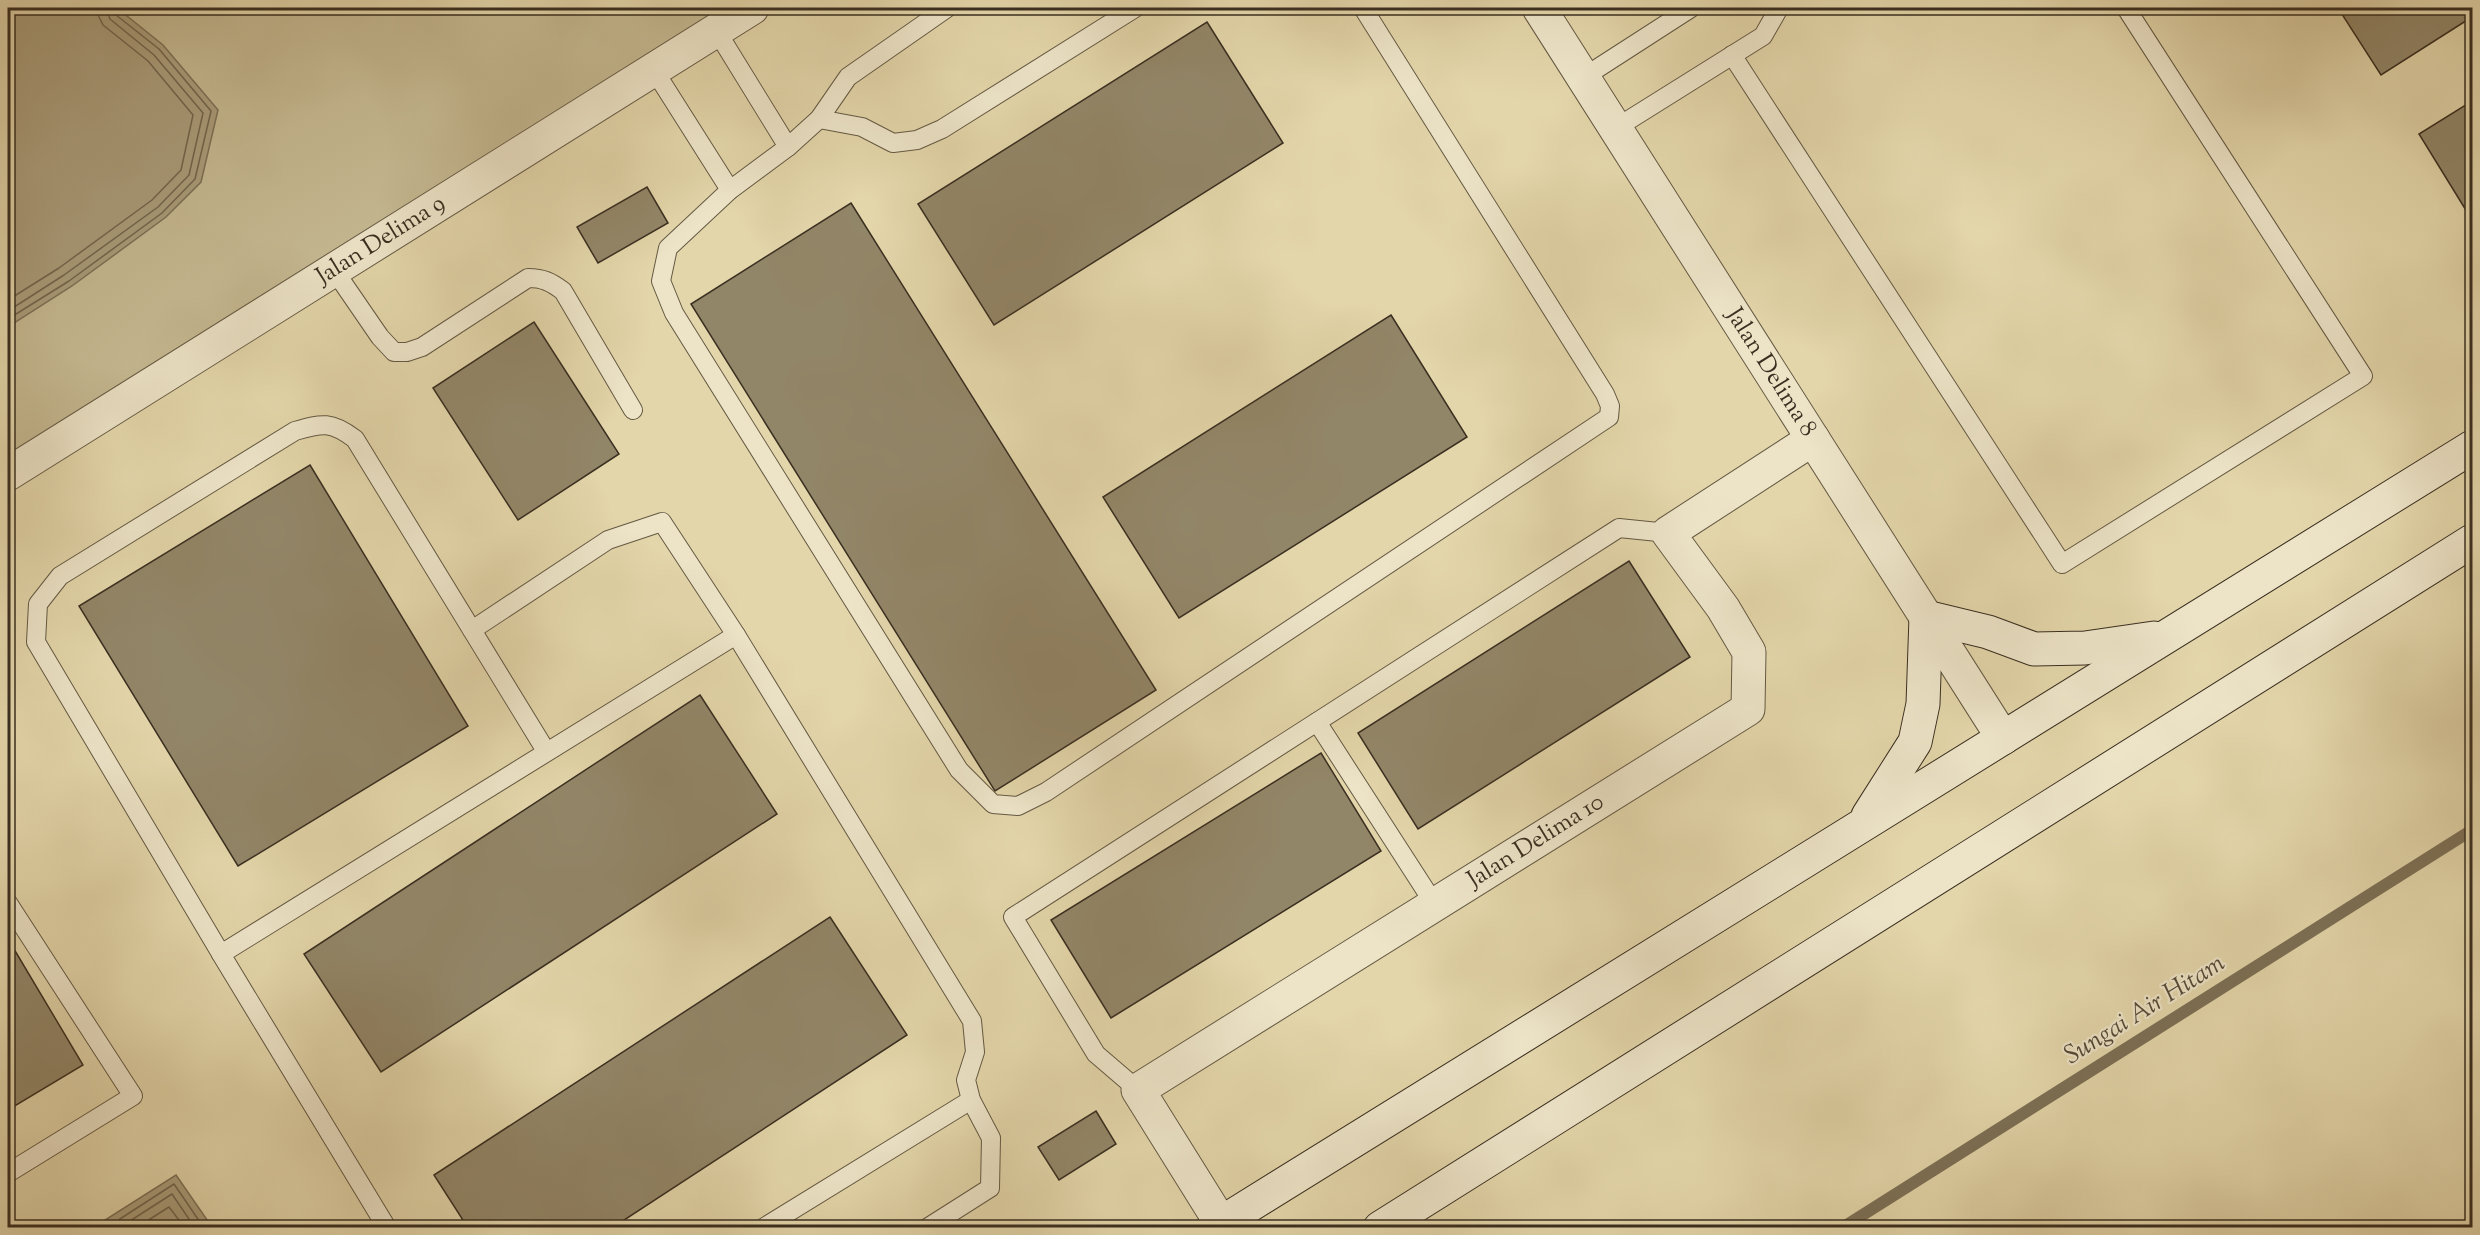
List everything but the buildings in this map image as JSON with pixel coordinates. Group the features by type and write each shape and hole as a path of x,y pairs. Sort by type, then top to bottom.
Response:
{"street":[{"name":"Jalan Delima 9","path":"8,474 752,8"},
{"name":"Jalan Delima 8","path":"1539,8 2003,738"},
{"path":"1668,533 1814,439"},
{"path":"1138,1090 1217,1225 2472,447"},
{"name":"Jalan Delima 10","path":"1138,1090 1748,709 1749,652 1723,608 1668,533"},
{"path":"1380,1227 2472,541"},
{"path":"1863,824 1915,742 1923,704 1926,617 1988,632 2034,649 2085,648 2168,636"}],"lane":[{"path":"947,8 848,77 819,119 788,147 730,190 668,248 661,281 674,313 959,770 993,804 1018,807 1046,792 1610,417 1610,406 1605,394 1363,8"},
{"path":"819,119 861,127 893,143 917,140 942,129 1135,8"},
{"path":"1584,77 1691,8"},
{"path":"1616,128 1762,36 1779,8"},
{"path":"1732,55 2062,564 2363,376 2126,8"},
{"path":"716,30 788,147"},
{"path":"654,70 730,190"},
{"path":"334,270 380,338 394,352 407,352 422,347 528,278 550,281 563,291 633,410"},
{"path":"387,1227 221,954 36,642 38,604 60,576 295,431 322,423 341,429 355,439 546,751"},
{"path":"472,630 608,540 662,522 736,635 972,1021 975,1052 966,1080 970,1101 991,1138 990,1188 927,1227"},
{"path":"1138,1090 1096,1054 1013,916 1619,528 1668,533"},
{"path":"221,954 736,635"},
{"path":"1317,722 1435,905"},
{"path":"8,903 133,1096 8,1173"},
{"path":"763,1227 970,1101"}],"shaded area":[{"path":"8,8 731,8 8,466"}],"water":[{"path":"8,8 117,8 163,45 218,110 201,182 166,217 72,286 8,327"},
{"path":"176,1175 212,1227 94,1227"}],"waterway":[{"name":"Sungai Air Hitam","path":"1842,1228 2472,830"}]}
